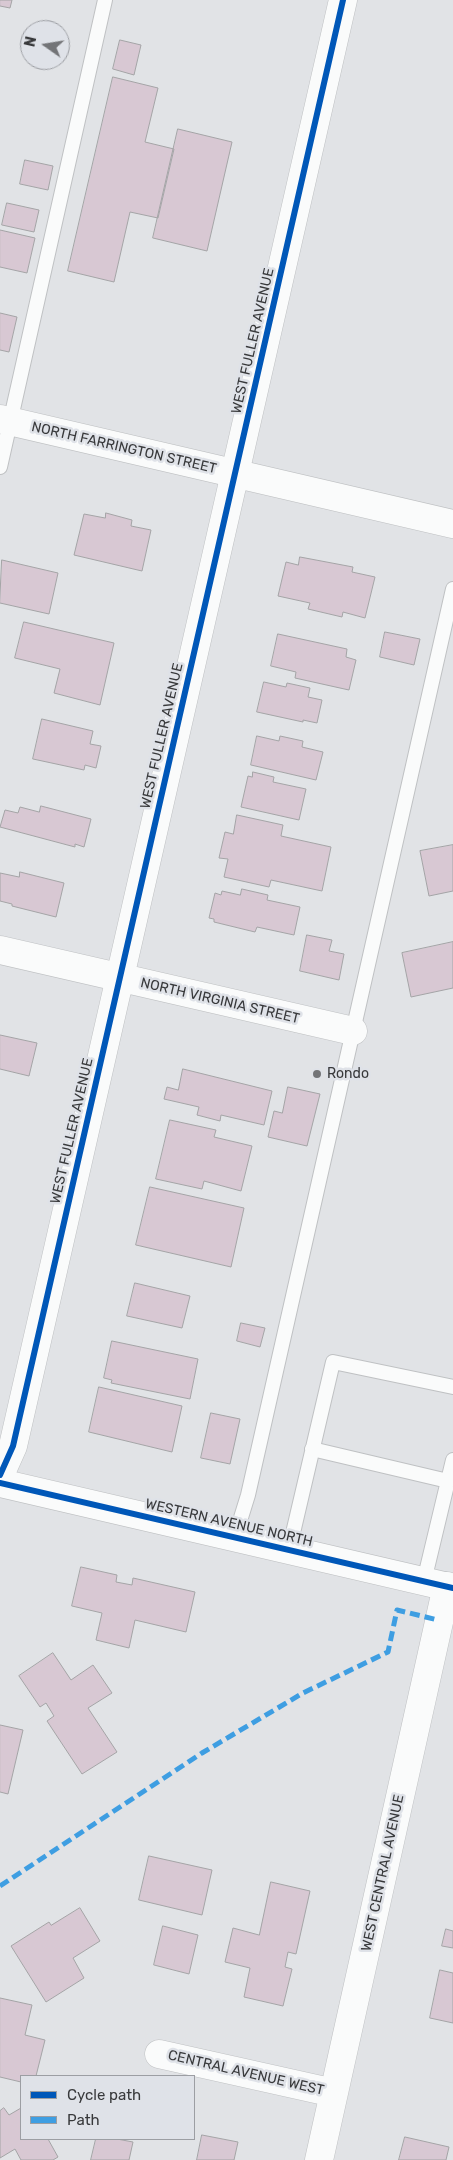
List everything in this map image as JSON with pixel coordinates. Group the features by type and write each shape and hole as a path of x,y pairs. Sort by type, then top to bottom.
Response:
{"street":[{"name":"WEST FULLER AVENUE","path":"0,1475 13,1446 343,0"},
{"name":"NORTH FARRINGTON STREET","path":"5,420 453,524"},
{"name":"NORTH VIRGINIA STREET","path":"0,950 352,1031"},
{"name":"WESTERN AVENUE NORTH","path":"0,1483 441,1585"},
{"name":"WEST CENTRAL AVENUE","path":"319,2160 441,1585"},
{"name":"CENTRAL AVENUE WEST","path":"159,2054 334,2092"}],"lane":[{"path":"0,467 5,420 105,0"},
{"path":"235,1537 248,1495 453,589"},
{"path":"289,1550 333,1362 453,1387"},
{"path":"312,1450 448,1481"},
{"path":"441,1585 448,1481 453,1460"}],"building":[{"path":"0,0 12,0 10,8 0,6"},
{"path":"120,40 141,45 134,75 113,69"},
{"path":"113,77 158,88 145,142 174,149 158,218 130,212 114,282 68,271"},
{"path":"178,129 232,142 207,251 153,238"},
{"path":"25,160 53,166 48,190 20,184"},
{"path":"7,203 39,210 34,232 2,225"},
{"path":"0,230 35,238 27,273 0,267"},
{"path":"0,313 17,317 9,352 0,350"},
{"path":"106,513 132,520 131,526 151,530 142,571 74,555 84,514 105,518"},
{"path":"300,557 353,567 352,572 375,577 365,618 343,612 342,617 308,609 310,603 278,596 286,562 298,565"},
{"path":"2,560 58,573 49,614 0,603"},
{"path":"24,622 114,643 100,705 54,693 60,669 15,658"},
{"path":"385,632 420,639 414,665 380,657"},
{"path":"278,634 347,649 346,657 356,660 349,690 295,678 296,672 271,666"},
{"path":"264,682 286,687 287,683 310,688 308,697 322,700 317,723 303,720 303,722 257,712"},
{"path":"42,719 93,731 90,744 101,746 96,768 85,765 84,770 33,759"},
{"path":"257,736 279,741 280,736 303,741 302,747 323,752 316,780 251,765"},
{"path":"253,772 274,777 273,782 306,789 299,820 241,807 248,776 252,777"},
{"path":"41,806 91,819 84,847 75,844 75,847 0,827 5,810 18,813 20,807 39,812"},
{"path":"237,815 283,825 281,836 331,847 322,891 271,880 269,887 224,877 228,859 219,858 225,832 233,834"},
{"path":"453,845 453,891 429,896 420,851"},
{"path":"20,872 64,883 56,917 12,906 12,904 0,901 0,873 19,877"},
{"path":"242,889 268,895 267,900 300,907 294,935 257,927 255,932 214,922 214,919 209,918 215,893 221,895 222,891 240,895"},
{"path":"307,935 332,940 329,951 344,954 339,980 300,971"},
{"path":"453,942 453,988 411,997 402,953"},
{"path":"0,1035 37,1043 29,1076 0,1069"},
{"path":"183,1069 272,1091 264,1125 221,1115 220,1121 197,1115 199,1107 164,1099 167,1087 178,1090"},
{"path":"288,1087 320,1094 307,1146 268,1137 274,1111 282,1113"},
{"path":"170,1120 216,1130 214,1137 252,1146 241,1191 204,1181 202,1189 156,1179"},
{"path":"150,1187 244,1208 231,1267 136,1245"},
{"path":"135,1283 190,1296 182,1328 127,1316"},
{"path":"241,1323 265,1328 260,1347 237,1341"},
{"path":"112,1341 198,1359 190,1399 111,1383 112,1380 104,1378"},
{"path":"99,1387 182,1406 172,1452 89,1432"},
{"path":"211,1413 240,1419 230,1464 201,1458"},
{"path":"81,1567 117,1575 116,1582 132,1585 133,1578 195,1592 186,1632 135,1620 129,1648 96,1640 102,1613 72,1606"},
{"path":"53,1653 71,1680 93,1665 112,1693 88,1708 117,1752 82,1774 47,1721 54,1716 46,1703 40,1707 19,1676"},
{"path":"0,1725 23,1730 8,1794 0,1792"},
{"path":"149,1856 212,1870 202,1915 139,1900"},
{"path":"271,1882 310,1891 296,1954 288,1952 285,1967 292,1969 283,2006 244,1997 250,1968 225,1962 233,1928 259,1935"},
{"path":"80,1908 100,1941 73,1958 84,1978 46,2002 11,1946 49,1922 51,1925"},
{"path":"163,1926 198,1935 189,1974 154,1965"},
{"path":"446,1929 453,1931 453,1948 442,1946"},
{"path":"440,1970 453,1973 453,2023 430,2018"},
{"path":"0,1998 32,2005 25,2035 45,2040 36,2075 20,2075 20,2082 0,2077"},
{"path":"4,2108 9,2115 20,2109 20,2140 49,2140 58,2157 53,2160 21,2160 15,2149 0,2158 0,2111"},
{"path":"202,2135 238,2142 234,2160 197,2160"},
{"path":"405,2137 449,2147 446,2160 399,2160"},
{"path":"96,2140 133,2142 129,2160 91,2160"}],"marked path":[{"path":"0,1886 202,1753 303,1693 388,1652 397,1610 438,1620"}],"cycle path":[{"path":"0,1475 13,1446 343,0"},
{"path":"0,1483 453,1588"}],"place":[{"name":"Rondo","path":"317,1074"}]}
